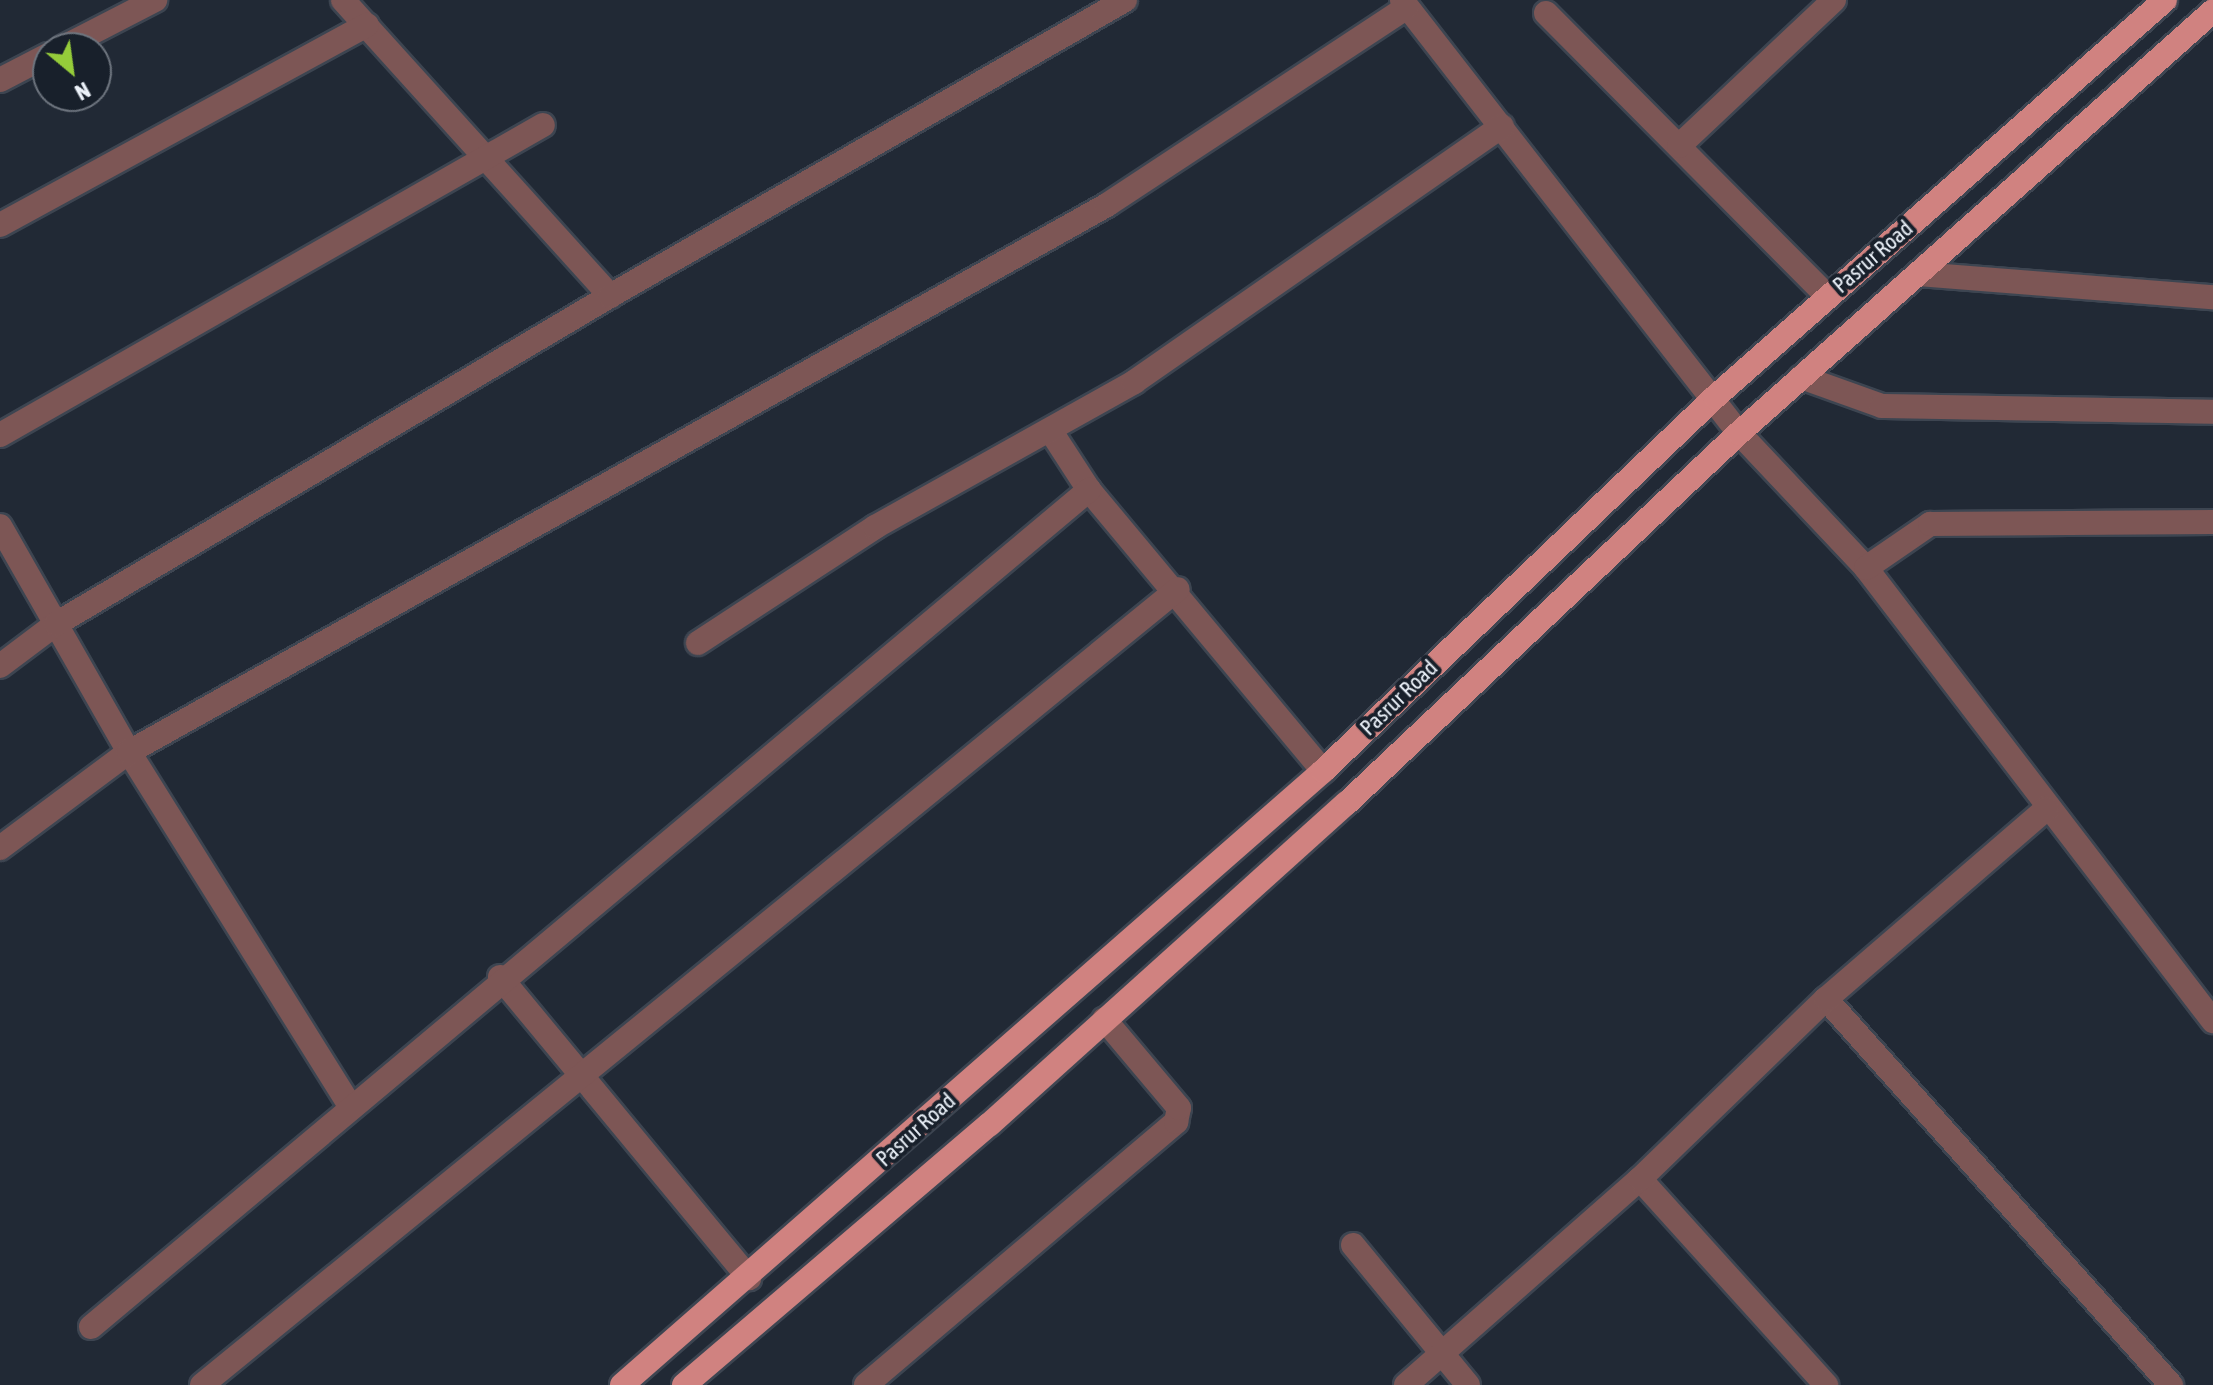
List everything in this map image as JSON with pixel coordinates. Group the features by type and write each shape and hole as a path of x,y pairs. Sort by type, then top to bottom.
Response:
{"main road":[{"name":"Pasrur Road","path":"622,1385 749,1278 1323,771 1715,397 2165,0"},
{"name":"Pasrur Road","path":"684,1385 1347,803 1739,433 2213,11"}],"street":[{"path":"93,32 155,0"},
{"path":"343,0 492,158 610,296"},
{"path":"0,666 56,624 610,296 1125,0"},
{"path":"1679,146 1834,0"},
{"path":"0,848 129,752 1107,205 1405,3 1715,397 1739,433 1866,568 2046,809 2213,1021"},
{"path":"1546,13 1828,297"},
{"path":"0,225 367,25"},
{"path":"0,80 32,63"},
{"path":"0,435 492,158 543,125"},
{"path":"698,643 875,527 1052,433 1502,126"},
{"path":"1918,274 2213,297"},
{"path":"1801,377 1882,406 2213,412"},
{"path":"1052,433 1089,490 1178,589 1323,771"},
{"path":"91,1327 500,977 1089,490"},
{"path":"1866,568 1930,524 2213,522"},
{"path":"0,526 129,752 349,1104"},
{"path":"202,1385 1178,589"},
{"path":"1406,1385 1640,1179 1826,999 2046,809"},
{"path":"500,977 749,1278"},
{"path":"1826,999 2171,1385"},
{"path":"866,1385 1176,1122 1179,1108 1104,1019"},
{"path":"1640,1179 1826,1385"},
{"path":"1353,1245 1468,1385"}]}
